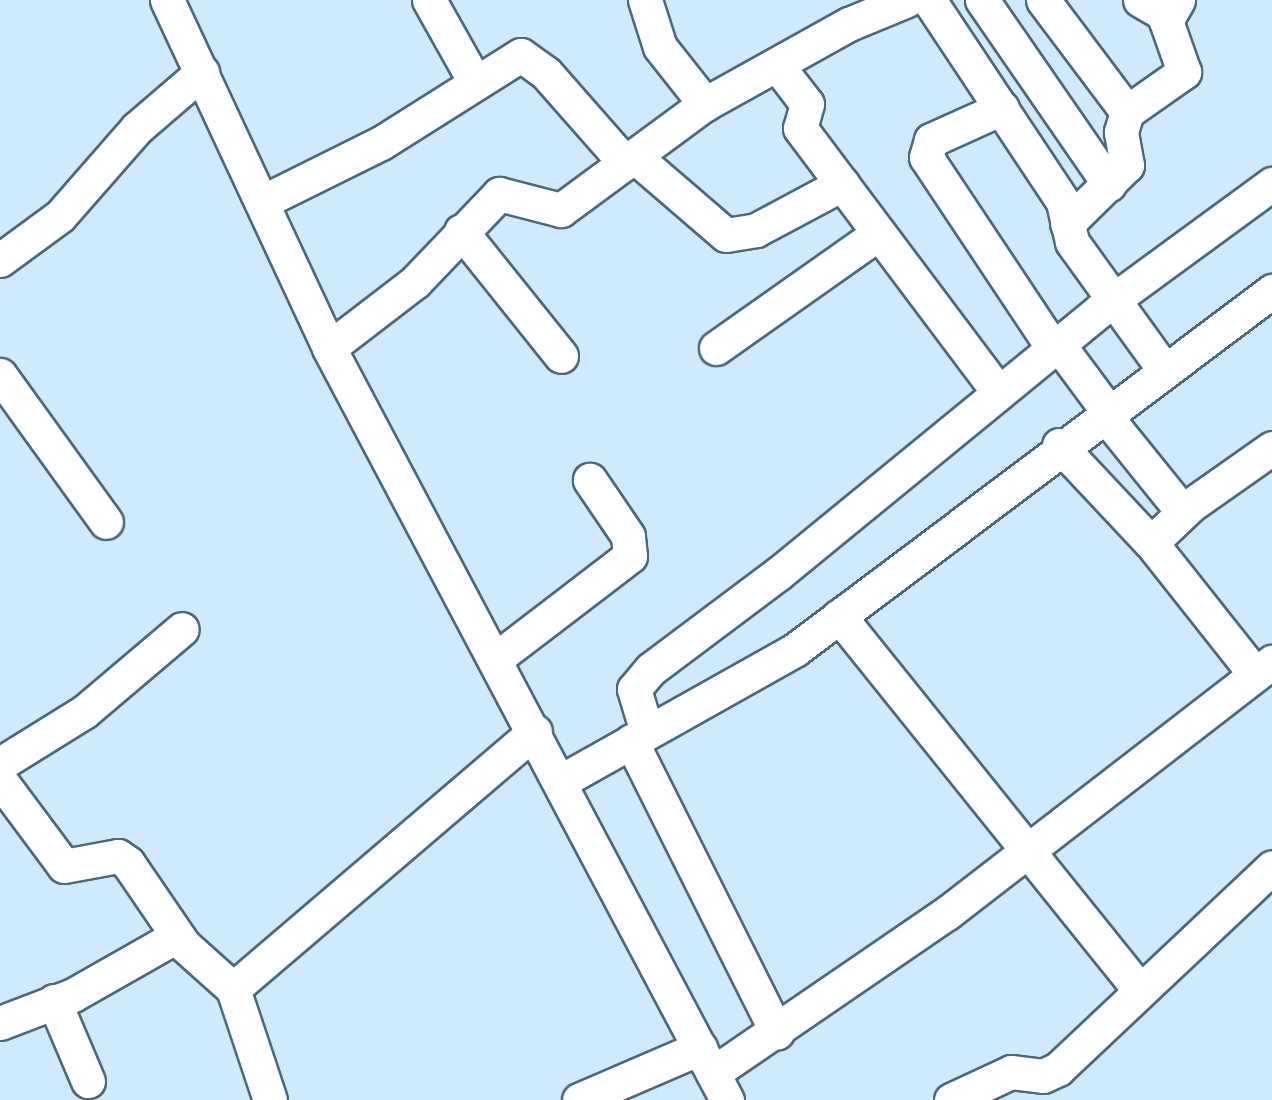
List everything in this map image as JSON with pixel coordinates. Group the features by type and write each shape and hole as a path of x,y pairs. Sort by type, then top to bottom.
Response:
{"street":[{"path":"167,0 330,348 563,780 713,1074"},
{"path":"429,0 475,82"},
{"path":"645,0 660,47 705,104"},
{"path":"330,348 415,282 499,194 561,210 705,104 906,0"},
{"path":"929,0 1063,202 1072,242 1163,368"},
{"path":"982,0 1109,184"},
{"path":"1043,0 1127,112"},
{"path":"1067,224 1109,184 1130,157 1121,132 1127,112 1184,72 1161,5"},
{"path":"262,202 381,143 512,58 529,56 629,159 726,236 756,230 842,184"},
{"path":"776,65 807,104 800,128 999,393"},
{"path":"0,260 60,216 137,128 202,72"},
{"path":"1002,108 931,140 926,157 1055,346 1183,512"},
{"path":"777,1033 639,737 634,698 636,682 1055,346 1272,184"},
{"path":"461,231 561,356"},
{"path":"716,348 879,233"},
{"path":"563,780 796,649 1059,445 1272,291"},
{"path":"0,375 106,522"},
{"path":"579,1100 713,1074 777,1033 1026,852 1264,668 1059,445"},
{"path":"1151,543 1183,512 1272,448"},
{"path":"498,657 630,556 628,536 590,480"},
{"path":"839,616 1138,988"},
{"path":"0,764 84,712 182,629"},
{"path":"233,989 535,731"},
{"path":"0,780 64,866 118,856 128,863 177,936 233,989 270,1100"},
{"path":"951,1100 1011,1073 1052,1073 1138,988 1272,867"},
{"path":"0,1023 54,1001 177,936"},
{"path":"54,1001 88,1081"}]}
